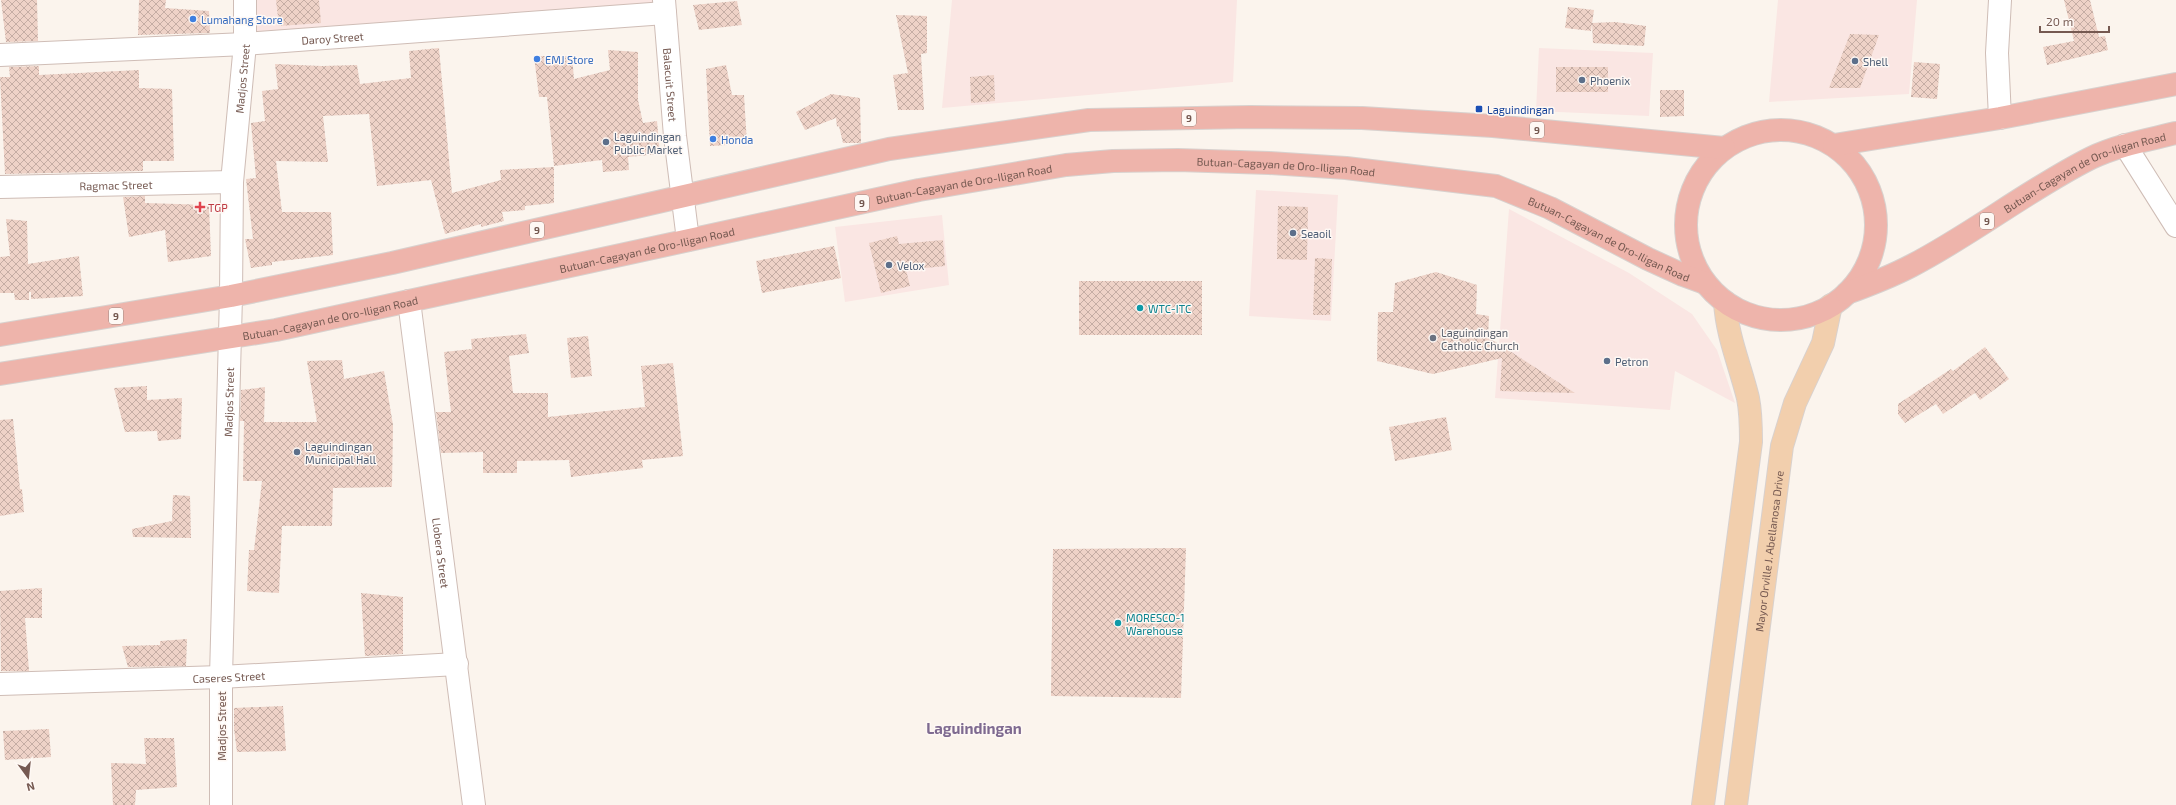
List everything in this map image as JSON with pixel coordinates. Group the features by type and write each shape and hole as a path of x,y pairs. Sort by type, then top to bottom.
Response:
{"highway":[{"path":"1834,145 2000,118 2176,84"},
{"name":"9","path":"0,335 231,296 392,263 889,149 1089,120 1250,117 1362,118 1493,126 1724,148"},
{"name":"9","path":"1769,130 1793,130 1815,135 1834,145 1850,159 1864,176 1872,195 1876,216 1876,238 1871,258 1861,277 1839,299 1811,315 1788,320 1766,318 1745,313 1725,302 1706,283 1693,261 1686,237 1686,212 1693,188 1706,166 1724,148 1746,136 1769,130"},
{"name":"Butuan-Cagayan de Oro-Iligan Road","path":"1839,299 1912,266 2055,177 2093,157 2125,145 2176,133"},
{"name":"Butuan-Cagayan de Oro-Iligan Road","path":"0,374 276,330 919,190 1066,165 1113,161 1223,160 1346,168 1496,186 1550,208 1683,276 1706,283"}],"main road":[{"name":"Mayor Orville J. Abellanosa Drive","path":"1736,805 1782,446 1795,403 1823,343 1839,299"},
{"path":"1703,805 1751,442 1748,400 1726,322 1725,302"}],"street":[{"name":"Madjos Street","path":"221,805 221,677 231,296 232,182 245,44 245,0"},
{"path":"2000,0 1997,53 2000,118"},
{"name":"Daroy Street","path":"0,55 245,44 664,7"},
{"name":"Balacuit Street","path":"664,7 675,136 688,240"},
{"path":"2125,145 2176,226"},
{"name":"Ragmac Street","path":"0,187 232,182"},
{"name":"Llobera Street","path":"409,301 474,805"},
{"name":"Caseres Street","path":"0,684 221,677 457,664"}],"shaded area":[{"path":"257,0 657,0 657,3 257,35"},
{"path":"952,0 1237,0 1233,82 942,108"},
{"path":"1778,0 1917,0 1909,94 1769,102"},
{"path":"1539,48 1653,53 1649,116 1536,111"},
{"path":"1256,190 1338,195 1331,321 1249,316"},
{"path":"1509,209 1629,273 1692,314 1717,350 1735,403 1675,371 1670,410 1495,398"},
{"path":"942,215 949,285 845,302 835,227"}],"building":[{"path":"1,0 37,0 38,41 6,42"},
{"path":"139,0 166,0 165,8 209,11 210,33 138,35"},
{"path":"276,0 319,0 321,23 279,26"},
{"path":"2064,0 2090,0 2099,37 2105,36 2108,50 2047,65 2043,47 2074,41"},
{"path":"737,1 742,25 699,30 693,5"},
{"path":"1568,7 1594,10 1591,31 1565,28"},
{"path":"896,15 927,16 927,53 921,54 924,110 898,110 893,75 908,73"},
{"path":"1615,22 1646,26 1644,46 1593,43 1592,23"},
{"name":"Shell","path":"1850,34 1879,35 1860,88 1829,88"},
{"path":"439,48 452,193 501,180 500,170 554,167 554,203 525,206 525,210 502,212 504,221 481,227 481,224 445,234 431,180 377,186 369,114 323,116 328,162 276,161 282,212 331,212 333,255 272,262 272,265 251,268 245,239 253,239 246,179 256,178 251,123 265,121 262,91 278,89 275,64 322,66 357,65 360,84 411,78 409,51"},
{"path":"608,50 638,52 638,100 643,123 657,121 660,154 628,157 629,170 603,172 602,160 554,166 547,97 539,97 534,56 572,56 574,79 610,70"},
{"path":"1914,62 1940,64 1937,99 1911,97"},
{"path":"726,65 732,95 744,95 747,144 710,146 706,69"},
{"path":"39,66 39,75 139,70 139,88 172,89 174,161 143,161 143,171 5,174 0,77 10,77 9,67"},
{"name":"Phoenix","path":"1556,67 1608,67 1608,92 1556,92"},
{"path":"994,75 995,101 971,103 970,77"},
{"path":"1660,90 1684,90 1684,116 1660,117"},
{"path":"831,94 860,98 861,143 843,143 839,126 837,127 836,118 805,130 796,112"},
{"path":"145,196 145,203 209,205 211,256 168,262 165,230 129,237 123,197"},
{"name":"Seaoil","path":"1278,206 1308,207 1307,260 1277,259"},
{"path":"6,219 27,221 28,264 79,256 83,296 31,299 31,292 29,292 29,300 15,300 14,293 0,293 0,257 10,256"},
{"path":"897,236 899,244 943,240 945,266 906,270 910,286 881,293 869,243"},
{"path":"834,246 841,278 762,293 756,261"},
{"path":"1315,258 1332,259 1330,315 1313,315"},
{"name":"Laguindingan Catholic Church","path":"1436,272 1477,285 1476,314 1489,316 1488,337 1575,393 1500,391 1502,358 1433,374 1377,361 1378,312 1393,312 1395,283"},
{"name":"WTC-ITC","path":"1079,281 1202,281 1202,335 1079,335"},
{"path":"526,334 529,353 509,356 513,393 548,393 548,417 645,407 641,366 673,363 683,456 642,460 643,468 571,477 569,460 517,461 517,473 483,473 483,452 441,453 436,412 451,412 444,352 472,349 471,339"},
{"path":"588,336 592,376 571,378 567,338"},
{"path":"1985,347 2009,379 1980,400 1975,393 1943,414 1936,404 1905,423 1898,414 1898,404 1951,369 1953,371"},
{"path":"342,360 344,379 384,371 393,425 392,487 333,488 332,526 282,526 279,593 247,591 249,550 254,550 262,481 243,481 244,421 240,421 241,390 265,387 264,422 317,422 307,361"},
{"path":"147,386 147,400 182,398 181,439 158,441 157,431 125,432 114,388"},
{"path":"1446,417 1452,450 1395,461 1389,427"},
{"path":"13,419 20,489 22,489 24,512 0,516 0,420"},
{"path":"173,495 190,496 191,538 133,537 132,529 172,521"},
{"name":"MORESCO-1 Warehouse","path":"1186,548 1181,698 1051,696 1053,549"},
{"path":"42,588 42,618 25,618 29,671 1,671 0,591"},
{"path":"361,593 403,597 403,654 365,656"},
{"path":"187,639 186,666 128,667 122,646 160,645 160,641"},
{"path":"283,706 286,751 237,752 234,729 234,708"},
{"path":"49,729 51,757 5,760 3,731"},
{"path":"144,738 174,738 177,787 136,790 135,805 113,805 111,763 146,764"}],"place":[{"name":"Lumahang Store","path":"193,19"},
{"name":"EMJ Store","path":"537,59"},
{"name":"Shell","path":"1855,61"},
{"name":"Phoenix","path":"1582,80"},
{"name":"Laguindingan","path":"1479,109"},
{"name":"Honda","path":"713,139"},
{"name":"Laguindingan Public Market","path":"606,142"},
{"name":"TGP","path":"200,207"},
{"name":"Seaoil","path":"1293,233"},
{"name":"Velox","path":"889,265"},
{"name":"WTC-ITC","path":"1140,308"},
{"name":"Laguindingan Catholic Church","path":"1433,338"},
{"name":"Petron","path":"1607,361"},
{"name":"Laguindingan Municipal Hall","path":"297,452"},
{"name":"MORESCO-1 Warehouse","path":"1118,623"}],"district":[{"name":"Laguindingan","path":"974,728"}]}
